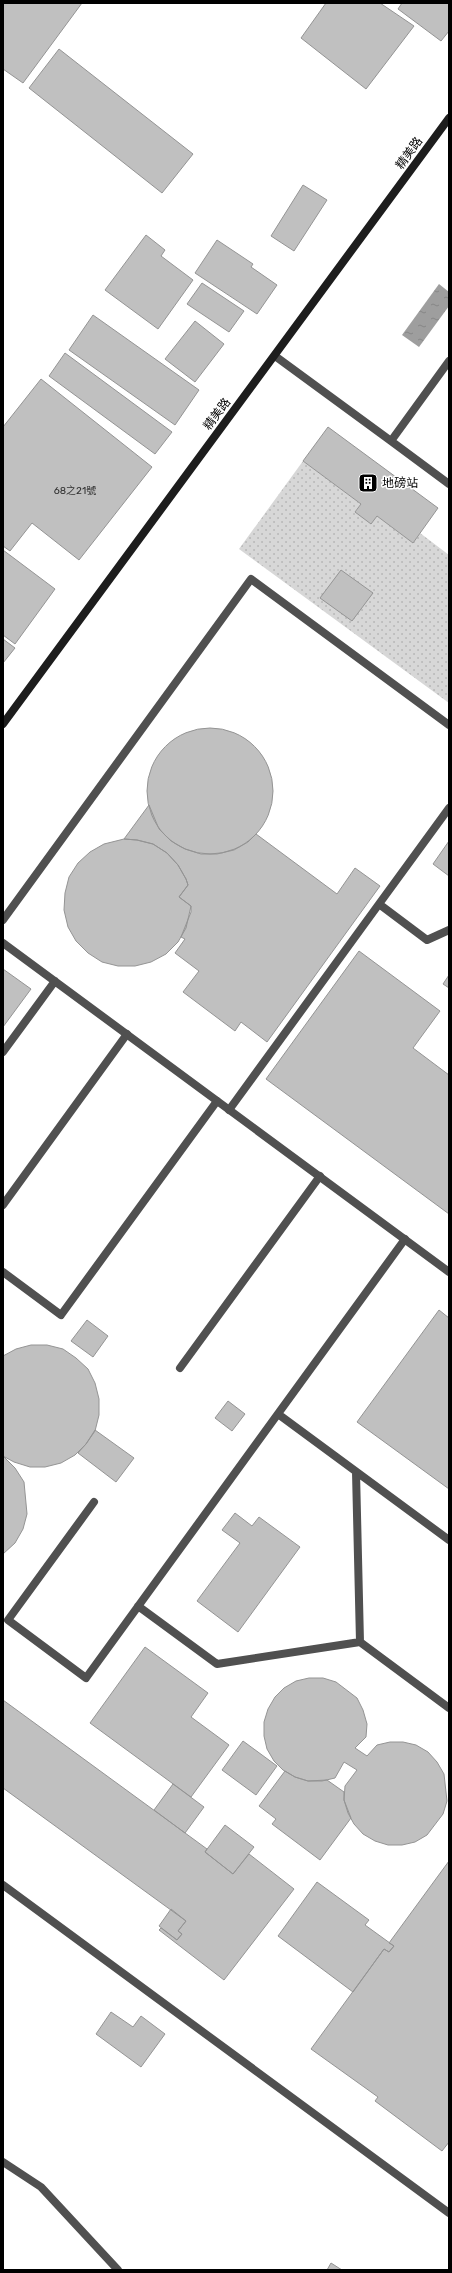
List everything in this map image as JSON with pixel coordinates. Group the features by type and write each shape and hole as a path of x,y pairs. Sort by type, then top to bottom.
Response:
{"main road":[{"name":"精美路","path":"3,724 449,118"}],"street":[{"path":"275,356 449,484"},
{"path":"391,441 449,361"},
{"path":"3,920 251,579 449,724"},
{"path":"229,1110 449,808"},
{"path":"379,904 427,940 449,930"},
{"path":"3,943 449,1272"},
{"path":"3,1052 55,981"},
{"path":"3,1205 127,1034"},
{"path":"3,1272 61,1315 217,1101"},
{"path":"180,1368 320,1176"},
{"path":"94,1502 8,1620 86,1678 405,1239"},
{"path":"278,1414 449,1540"},
{"path":"356,1472 360,1642"},
{"path":"138,1606 217,1664 360,1642 449,1708"},
{"path":"3,1885 449,2213"},
{"path":"3,2162 41,2187 118,2270"}],"shaded area":[{"path":"303,461 361,504 355,512 377,516 413,543 420,533 449,555 449,703 239,549"}],"water":[{"path":"439,284 449,292 449,306 419,347 402,335"}],"building":[{"path":"3,3 82,3 23,83 3,69"},
{"path":"326,3 380,3 414,26 366,89 301,38"},
{"path":"402,3 449,3 449,31 441,41 398,9"},
{"path":"59,49 193,154 162,193 29,88"},
{"path":"303,185 327,200 294,251 271,236"},
{"path":"146,235 165,250 161,256 193,280 158,329 105,290"},
{"path":"217,240 253,264 251,267 277,285 257,314 195,273"},
{"path":"202,283 244,311 229,332 187,304"},
{"path":"93,315 199,390 175,425 69,350"},
{"path":"195,321 224,344 195,382 165,359"},
{"path":"65,353 172,432 155,454 49,376"},
{"path":"41,379 152,467 79,560 32,523 10,551 3,546 3,427"},
{"name":"地磅站","path":"328,427 438,508 413,543 377,516 371,524 355,512 361,504 303,461"},
{"path":"3,550 55,589 15,644 3,635"},
{"path":"341,570 373,593 352,621 320,598"},
{"path":"3,639 15,648 3,663"},
{"path":"204,728 216,728 234,732 255,746 269,767 273,791 269,815 255,836 234,850 216,854 204,854 186,850 165,836 151,815 147,797 147,785 151,767 165,746 186,732"},
{"path":"149,805 159,829 171,841 185,849 201,854 217,854 234,850 248,842 256,834 337,894 355,868 380,886 267,1042 241,1022 235,1031 183,992 199,971 175,953 185,939 181,937 191,912 191,906 179,897 188,885 186,879 178,865 167,853 153,844 137,840 124,839"},
{"path":"124,839 137,840 153,844 167,853 178,865 188,885 179,897 191,906 186,928 178,942 166,954 151,962 135,966 118,966 102,962 88,953 76,941 68,927 64,910 65,893 69,877 78,863 90,852 104,844"},
{"path":"449,841 449,876 433,864"},
{"path":"359,951 440,1011 413,1048 449,1075 449,1214 266,1079"},
{"path":"3,969 31,989 3,1027"},
{"path":"449,975 449,988 443,984"},
{"path":"439,1310 449,1318 449,1489 357,1422"},
{"path":"87,1320 108,1336 93,1357 71,1341"},
{"path":"31,1345 47,1345 63,1349 76,1358 88,1369 95,1383 99,1399 99,1415 95,1431 86,1444 75,1455 61,1463 45,1467 30,1467 14,1462 3,1456 3,1356 16,1349"},
{"path":"228,1401 245,1414 232,1431 215,1418"},
{"path":"95,1430 134,1458 116,1482 78,1453"},
{"path":"3,1456 15,1468 24,1482 27,1514 23,1529 15,1543 3,1554"},
{"path":"235,1513 252,1526 259,1517 300,1547 238,1632 197,1601 240,1543 222,1530"},
{"path":"145,1647 208,1693 191,1717 229,1745 191,1797 90,1723"},
{"path":"309,1678 323,1678 336,1682 357,1698 363,1710 367,1724 366,1737 355,1748 367,1756 377,1745 390,1742 403,1742 416,1745 428,1752 437,1762 444,1774 447,1801 443,1814 427,1835 415,1842 402,1845 388,1845 375,1841 363,1834 354,1824 348,1813 344,1800 345,1786 357,1770 344,1762 335,1778 322,1781 308,1781 295,1777 283,1770 274,1761 267,1749 264,1736 264,1722 268,1709 275,1697 284,1688 296,1681"},
{"path":"3,1700 207,1849 205,1852 233,1874 249,1854 294,1889 224,1980 159,1930 161,1928 177,1940 182,1934 178,1931 186,1921 3,1788"},
{"path":"243,1741 277,1766 256,1795 222,1770"},
{"path":"285,1771 295,1777 308,1781 327,1780 344,1792 344,1800 351,1818 320,1860 272,1824 276,1819 259,1806"},
{"path":"173,1784 204,1807 185,1833 154,1810"},
{"path":"225,1825 254,1847 233,1874 205,1852"},
{"path":"449,1861 449,2142 442,2151 375,2101 378,2097 311,2049 384,1949 389,1952 394,1946 389,1943"},
{"path":"317,1882 369,1920 365,1925 394,1946 389,1952 384,1949 353,1992 278,1936"},
{"path":"171,1909 186,1921 178,1931 182,1934 177,1940 159,1926"},
{"path":"111,2012 133,2027 141,2016 165,2034 141,2067 96,2034"},
{"path":"331,2263 342,2270 327,2270"}],"place":[{"name":"地磅站","path":"368,483"}]}
